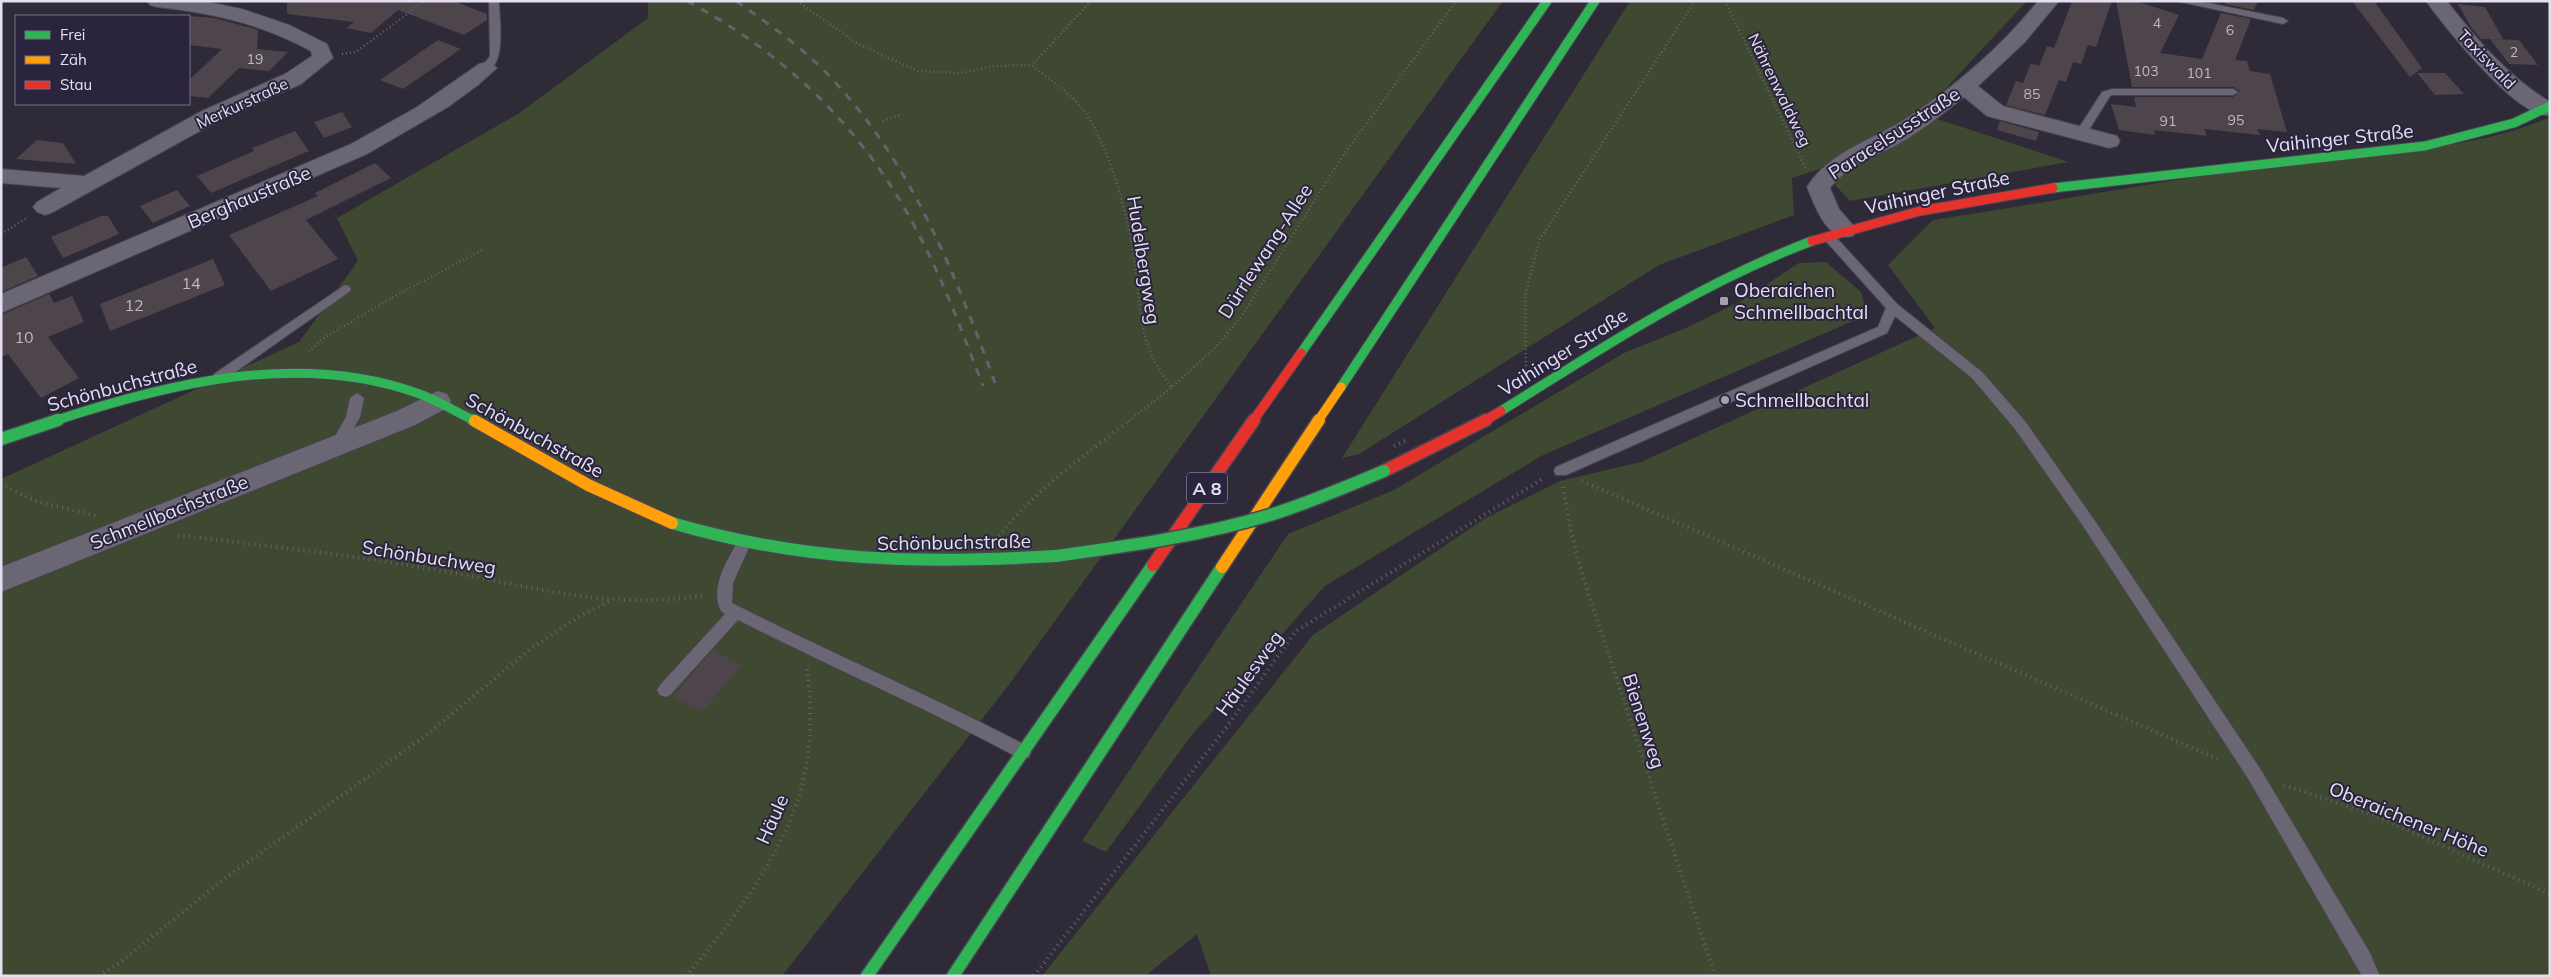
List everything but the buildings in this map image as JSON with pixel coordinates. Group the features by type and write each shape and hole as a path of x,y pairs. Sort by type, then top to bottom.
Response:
{"main road":[{"name":"A 8","path":"867,976 1547,1"},
{"path":"953,976 1595,1"},
{"name":"Vaihinger Straße","path":"1056,556 1142,545 1254,520 1313,500 1384,471 1476,426 1705,286 1764,258 1837,233 1920,211 2022,192 2425,146 2498,128 2548,108"},
{"name":"Schönbuchstraße","path":"1,439 155,390 220,377 291,371 321,373 396,386 438,401 622,502 680,526 744,543 786,552 881,562 944,563 1056,556"}],"street":[{"path":"157,1 207,8 277,26 320,48 323,58"},
{"name":"Paracelsusstraße","path":"1837,233 1830,212 1818,187 1826,175 1899,134 1965,86 2006,50 2049,1"},
{"name":"Taxiswald","path":"2436,1 2456,27 2499,75 2529,99 2548,108"},
{"name":"Merkurstraße","path":"44,207 84,183 210,116 293,79 323,58"},
{"name":"Berghaustraße","path":"1,304 359,149 412,121 456,94 486,68"},
{"name":"Paracelsusstraße","path":"1965,86 1985,105 1995,111 2109,141"},
{"path":"1,176 84,183"},
{"name":"Schmellbachstraße","path":"1,580 406,418 438,401"}],"lane":[{"path":"486,68 495,56 494,1"},
{"path":"2181,1 2283,21"},
{"path":"2243,1 2244,14"},
{"path":"2081,134 2106,94 2112,92 2233,92"},
{"path":"1837,233 1893,307 1977,374 2020,425 2088,522 2255,775 2360,951 2371,976"},
{"path":"220,377 345,289"},
{"path":"1561,471 1883,330 1893,307"},
{"path":"337,444 353,418 357,398"},
{"path":"744,543 727,578 724,591 726,606 805,647 961,719 1023,752"},
{"path":"665,690 735,612"}],"path":[{"path":"323,58 356,52 425,1"},
{"path":"796,1 858,44 918,71 961,73 994,66 1032,65 1091,1"},
{"name":"Dürrlewang-Allee","path":"994,544 1017,514 1044,488 1172,387 1216,346 1241,318 1342,157 1456,1"},
{"path":"1526,371 1525,296 1540,239 1695,1"},
{"name":"Nährenwaldweg","path":"1725,1 1781,119 1818,187"},
{"name":"Hudelbergweg","path":"1032,65 1082,108 1105,150 1122,197 1135,264 1141,331 1145,347 1162,376 1172,387"},
{"path":"883,121 902,114"},
{"path":"1,234 44,207"},
{"path":"291,371 322,339 394,296 482,250"},
{"name":"Oberaichener Höhe","path":"1561,471 2255,775 2376,816 2550,894"},
{"name":"Häulesweg","path":"1034,976 1232,721 1296,631 1535,482 1561,471"},
{"name":"Bienenweg","path":"1561,471 1566,513 1584,575 1658,811 1715,976"},
{"path":"1,484 16,494 98,516 129,528"},
{"name":"Schönbuchweg","path":"168,533 437,570 594,599 684,599 724,591"},
{"path":"99,976 118,964 228,876 421,739 533,647 580,616 612,599"},
{"name":"Häule","path":"686,976 737,910 772,852 796,803 806,758 810,717 809,679 805,647"}],"green space":[{"path":"648,1 1503,1 1008,686 782,976 1,976 1,479 299,342 358,261 337,218 518,114 648,18"},
{"path":"1630,1 2027,1 1922,114 2069,162 1850,201 1820,169 1792,178 1794,215 1659,265 1359,454 1342,458"},
{"path":"2550,117 2550,976 1211,976 1197,934 1145,976 1042,976 1313,635 1484,519 1560,481 1641,462 1935,328 1888,265 1933,220 2167,181 2308,160 2400,151 2462,142 2522,128"},
{"path":"1826,262 1861,292 1867,315 1543,455 1325,586 1191,736 1106,852 1082,841 1288,534 1394,490 1624,353 1686,328 1741,301 1799,263"}],"railway":[{"path":"687,1 724,22 790,71 820,99 874,161 897,196 936,270 983,386"},
{"path":"736,1 811,58 861,113 886,148 909,185 929,223 964,302 995,383"}],"traffic: fast":[{"path":"1301,353 1547,1"},
{"path":"1341,387 1595,1"},
{"path":"2053,188 2425,146 2514,123 2550,106"},
{"path":"1501,411 1614,340 1691,295 1730,274 1812,241"},
{"path":"1,439 119,401 179,386 239,376 299,373 358,378 417,393 475,421"},
{"path":"1056,556 1164,540 1217,529 1299,505 1384,471"},
{"path":"672,523 719,537 766,547 862,559 959,561 1056,556"},
{"path":"867,976 1153,565"},
{"path":"953,976 1222,567"}],"traffic: slow":[{"path":"1222,567 1341,387"},
{"path":"475,421 588,485 672,523"}],"traffic: jam":[{"path":"1812,241 1920,211 2053,188"},
{"path":"1153,565 1301,353"},
{"path":"1384,471 1476,426 1501,411"}],"place":[{"name":"Oberaichen Schmellbachtal","path":"1724,301"},
{"name":"Schmellbachtal","path":"1725,400"}]}
